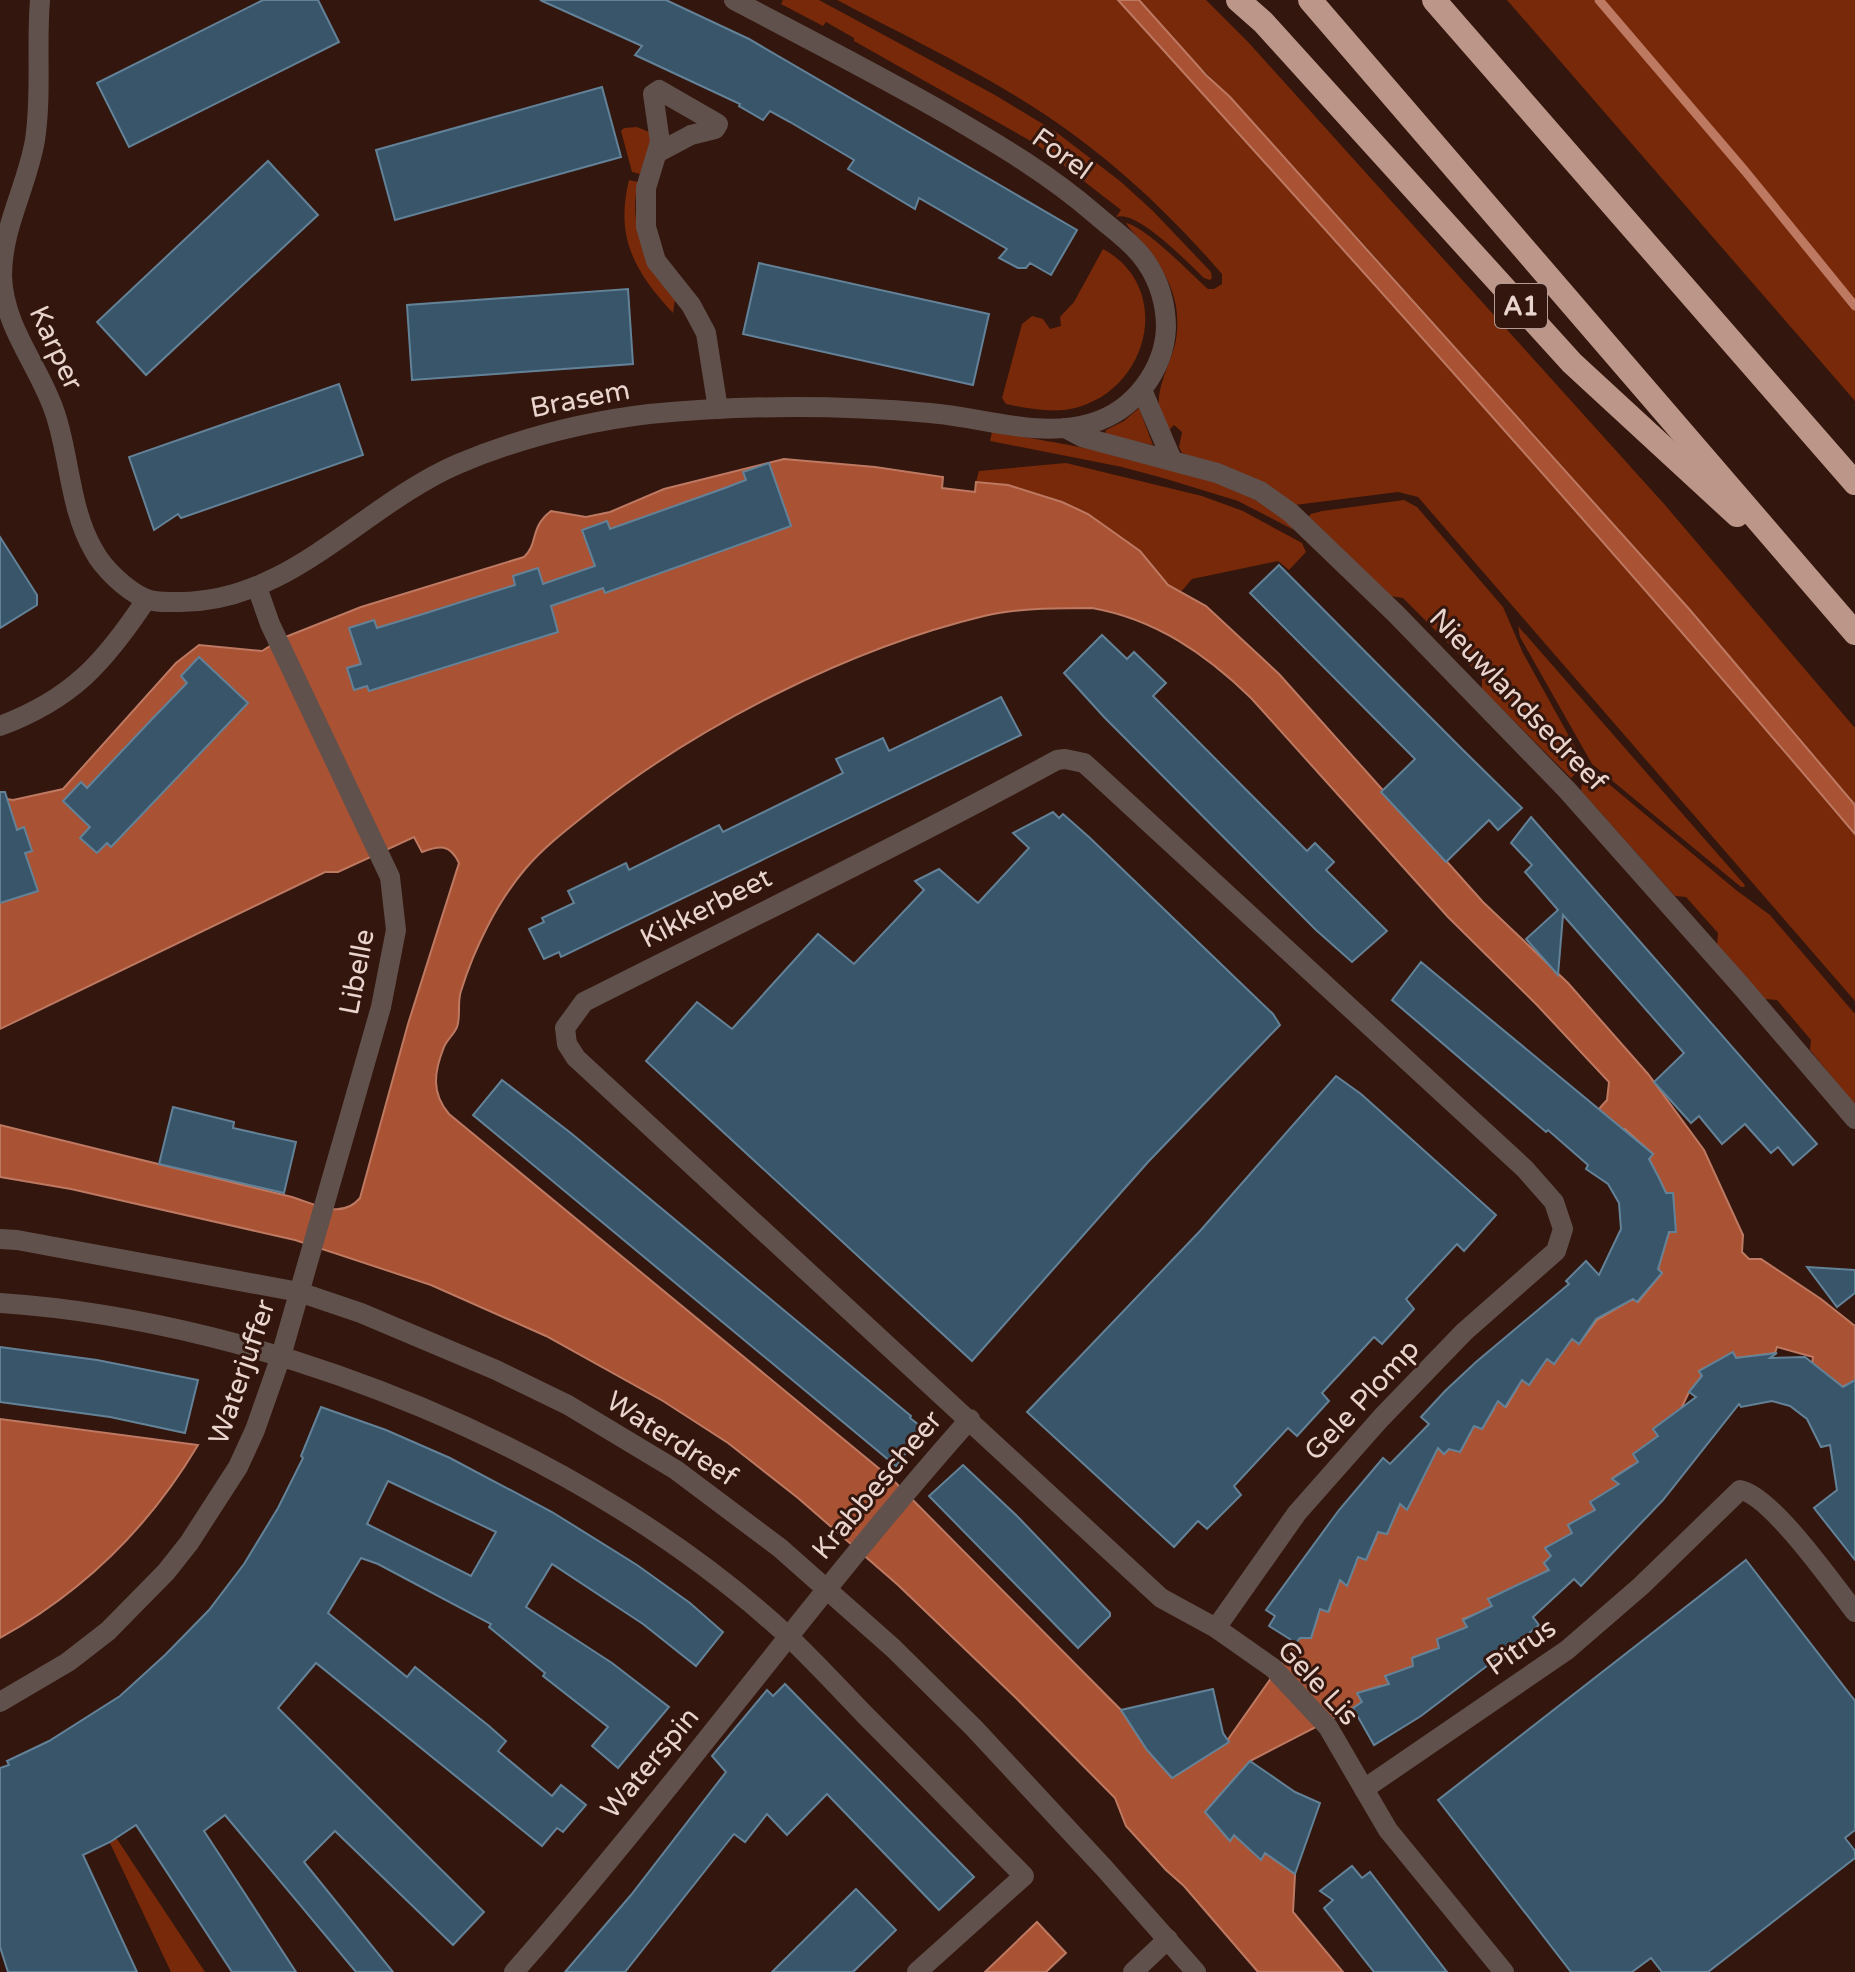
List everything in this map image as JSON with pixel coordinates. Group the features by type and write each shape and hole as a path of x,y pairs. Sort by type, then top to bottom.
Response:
{"highway":[{"name":"A1","path":"1238,0 1263,22 1572,363 1822,593"},
{"name":"A1","path":"1310,0 1855,633"},
{"path":"1434,0 1855,483"}],"street":[{"name":"Karper","path":"40,0 40,86 35,138 3,251 4,299 10,323 55,412 85,533 95,555 146,600"},
{"name":"Forel","path":"734,0 891,82 1013,152 1076,197 1136,249 1159,286 1164,307 1166,329 1159,361 1142,390 1126,406 1107,418 1065,428"},
{"path":"659,152 646,188 646,227 656,261 691,305 706,333 718,409"},
{"path":"1142,390 1172,460"},
{"name":"Brasem","path":"146,600 191,602 257,587 314,555 364,519 440,473 495,450 559,429 602,421 718,409 804,408 925,412 1029,428 1065,428"},
{"name":"Nieuwlandsedreef","path":"1065,428 1082,437 1217,473 1260,491 1291,513 1396,614 1567,790 1855,1119"},
{"name":"Libelle","path":"257,587 270,624 390,877 396,930 381,1007 299,1292"},
{"path":"0,726 59,699 100,662 146,600"},
{"name":"Kikkerbeet","path":"970,1419 576,1058 567,1044 565,1028 570,1018 584,1002 801,891 925,832 1057,760 1065,759 1084,763 1337,996"},
{"name":"Gele Plomp","path":"1216,1628 1297,1513 1381,1418 1464,1332 1556,1251 1563,1229 1554,1202 1525,1169 1337,996"},
{"name":"Waterdreef","path":"0,1239 299,1292 426,1339 568,1405 676,1470 734,1512 827,1588 893,1648 974,1728 1196,1972"},
{"name":"Waterjuffer","path":"0,1702 68,1662 108,1631 181,1553 238,1467 255,1430 299,1292"},
{"path":"0,1303 155,1323 281,1356 408,1402 491,1439 577,1484 699,1564 790,1638 1024,1876 917,1972"},
{"path":"970,1419 1161,1598 1216,1628"},
{"name":"Krabbescheer","path":"827,1588 970,1419"},
{"name":"Pitrus","path":"1364,1789 1567,1650 1641,1586 1740,1490 1750,1492 1780,1519 1855,1612"},
{"name":"Waterspin","path":"514,1972 790,1638 827,1588"},
{"name":"Gele Lis","path":"1216,1628 1273,1668 1328,1727 1364,1789"},
{"path":"1364,1789 1388,1830 1504,1972"},
{"path":"1133,1972 1168,1939"}],"shaded area":[{"path":"783,0 819,0 995,95 1056,132 1120,181 1153,211 1211,272 1212,278 1204,278 1149,229 1125,217 1116,217 1121,210 1036,144 826,22 823,26 781,4"},
{"path":"837,0 1118,0 1490,414 1855,834 1855,1001 1418,497 1398,492 1295,505 1268,485 1182,453 1179,447 1182,432 1174,425 1169,430 1159,410 1160,389 1176,338 1174,298 1155,259 1126,223 1156,241 1208,289 1222,284 1222,274 1149,197 1068,131 988,80"},
{"path":"1118,0 1139,0 1206,75 1230,97 1690,610 1855,805 1855,834 1490,414"},
{"path":"1139,0 1206,0 1249,43 1665,505 1855,728 1855,805 1690,610 1367,248"},
{"path":"1507,0 1855,0 1855,401"},
{"path":"637,127 649,132 653,140 640,174 632,172 621,131"},
{"path":"629,180 638,182 635,215 642,245 656,274 675,300 673,313 648,283 631,252 624,219"},
{"path":"1103,249 1125,266 1139,287 1145,310 1144,334 1136,358 1123,379 1103,396 1070,409 1033,409 1006,404 1002,398 1022,324 1032,316 1043,319 1050,329 1061,326 1060,317 1074,302"},
{"path":"1139,408 1153,445 1105,435 1106,430 1124,421"},
{"path":"992,432 1107,453 1199,477 1240,492 1272,510 1294,530 1238,501 1122,467 990,441"},
{"path":"784,459 943,477 942,488 975,492 976,482 1008,485 1062,502 1088,514 1140,551 1168,585 1206,606 1279,674 1483,902 1568,983 1648,1074 1704,1150 1743,1235 1742,1252 1749,1259 1761,1259 1855,1326 1855,1395 1848,1384 1842,1387 1812,1364 1813,1357 1777,1347 1775,1353 1736,1358 1733,1353 1699,1371 1702,1376 1681,1409 1635,1468 1631,1466 1613,1478 1620,1485 1591,1516 1588,1514 1568,1525 1575,1533 1545,1548 1552,1556 1544,1563 1549,1569 1517,1598 1488,1599 1494,1607 1463,1619 1469,1627 1436,1653 1433,1650 1412,1658 1417,1666 1385,1676 1390,1685 1382,1690 1380,1686 1358,1693 1363,1702 1250,1761 1205,1812 1230,1841 1234,1835 1261,1859 1265,1853 1295,1874 1293,1912 1343,1972 1258,1972 1184,1886 1126,1826 1115,1798 1015,1697 898,1585 798,1498 728,1443 663,1401 546,1336 431,1285 295,1240 71,1189 0,1177 0,1125 328,1208 345,1208 360,1198 408,1024 459,863 452,852 439,847 422,852 414,837 338,872 325,872 0,1029 0,798 13,800 63,789 176,663 199,645 262,651 283,638 361,607 524,557 540,523 551,511 586,517 610,512 664,489","holes":["1092,608 1115,613 1158,630 1198,653 1251,698 1448,917 1609,1082 1607,1100 1588,1121 1620,1133 1625,1129 1653,1154 1649,1159 1666,1193 1673,1193 1675,1232 1669,1232 1658,1269 1662,1273 1638,1302 1633,1299 1597,1320 1579,1344 1572,1336 1554,1364 1547,1357 1529,1385 1522,1378 1515,1384 1518,1387 1506,1407 1498,1400 1491,1406 1494,1409 1482,1429 1475,1423 1468,1429 1471,1432 1460,1452 1452,1446 1444,1454 1437,1447 1407,1479 1418,1489 1407,1509 1400,1503 1387,1534 1379,1528 1373,1535 1376,1538 1366,1559 1358,1554 1347,1585 1339,1580 1329,1611 1320,1606 1314,1614 1318,1616 1311,1638 1302,1634 1224,1745 1172,1778 1147,1750 1121,1710 893,1480 449,1114 439,1098 436,1082 444,1047 457,1027 460,995 466,975 505,896 526,868 550,844 636,777 681,747 779,692 933,630 997,613 1024,610"]},
{"path":"1066,463 1202,496 1243,511 1302,543 1306,552 1289,570 1278,561 1192,579 1180,593 1168,585 1140,551 1088,514 976,482 979,471"},
{"path":"1404,500 1417,507 1503,607 1523,653 1581,758 1579,770 1571,778 1482,689 1482,677 1403,598 1390,596 1307,518 1322,511"},
{"path":"1518,626 1745,887 1741,887 1592,764 1520,637"},
{"path":"1592,776 1604,780 1770,915 1855,1014 1855,1105 1810,1050 1811,1040 1777,1000 1765,999 1717,945 1718,933 1686,897 1675,896 1581,791 1582,784"},
{"path":"0,1419 198,1445 158,1503 112,1555 59,1600 0,1638"},
{"path":"111,1837 117,1839 205,1972 171,1972 109,1841"},
{"path":"1037,1922 1066,1953 1046,1972 985,1972"}],"building":[{"path":"263,0 318,0 339,42 129,147 97,83"},
{"path":"540,0 666,0 749,39 1077,230 1051,275 1030,263 1026,268 1018,268 999,258 1007,249 919,198 915,209 848,169 854,160 790,122 770,111 763,120 740,104 635,55 642,46"},
{"path":"602,87 621,157 395,220 376,150"},
{"path":"268,161 318,215 146,375 97,322"},
{"path":"759,263 989,314 973,385 743,334"},
{"path":"628,289 633,364 412,380 407,305"},
{"path":"339,384 363,455 181,518 178,514 154,530 129,457"},
{"path":"769,463 791,526 605,593 603,588 551,606 558,632 369,691 367,686 354,690 347,668 361,664 349,628 374,620 377,628 515,585 513,576 538,568 543,584 595,566 582,530 607,521 610,529 725,488 746,480 743,472"},
{"path":"0,537 37,595 37,605 0,628"},
{"path":"1279,565 1522,808 1498,830 1489,820 1446,862 1381,792 1415,759 1250,593"},
{"path":"1102,635 1127,659 1134,652 1166,683 1153,696 1307,851 1315,843 1334,862 1326,870 1387,931 1352,962 1316,930 1064,673"},
{"path":"199,657 248,703 111,847 107,843 97,853 80,838 90,827 63,801 81,782 87,788 187,683 181,676"},
{"path":"1001,697 1021,735 561,957 559,952 544,959 529,929 544,922 542,918 574,903 568,891 626,863 629,870 719,825 723,832 843,773 836,759 883,738 889,751"},
{"path":"0,792 5,792 17,830 24,827 32,851 25,853 38,891 0,903"},
{"path":"1053,812 1059,818 1063,814 1090,838 1273,1014 1280,1025 1148,1162 972,1361 646,1061 697,1002 732,1029 818,934 854,964 924,890 915,881 939,869 978,903 1029,848 1013,833"},
{"path":"1531,817 1817,1144 1793,1165 1778,1147 1771,1153 1745,1124 1722,1144 1699,1116 1691,1123 1654,1082 1684,1053 1563,915 1558,975 1526,939 1558,910 1525,872 1532,865 1511,843"},
{"path":"1421,962 1653,1154 1649,1159 1666,1193 1673,1193 1676,1232 1669,1232 1658,1269 1662,1273 1637,1302 1633,1299 1596,1319 1579,1344 1572,1339 1554,1364 1547,1359 1529,1385 1522,1380 1505,1407 1498,1401 1482,1429 1474,1426 1460,1452 1449,1449 1444,1454 1438,1448 1407,1510 1400,1504 1387,1534 1378,1532 1366,1560 1358,1557 1347,1586 1340,1580 1328,1612 1320,1609 1311,1638 1300,1638 1296,1643 1269,1626 1275,1616 1266,1610 1339,1510 1383,1458 1390,1464 1429,1424 1421,1417 1445,1391 1569,1284 1566,1281 1586,1261 1599,1275 1621,1229 1619,1203 1608,1184 1586,1169 1588,1165 1548,1130 1546,1132 1392,1000"},
{"path":"1336,1076 1361,1094 1496,1215 1464,1251 1457,1244 1406,1299 1414,1309 1382,1344 1374,1337 1322,1393 1329,1401 1297,1436 1288,1428 1234,1486 1241,1495 1207,1529 1198,1521 1174,1547 1027,1412 1200,1231"},
{"path":"502,1080 572,1134 911,1416 924,1429 896,1466 473,1115"},
{"path":"173,1107 234,1122 233,1128 296,1142 284,1193 159,1164"},
{"path":"1807,1267 1855,1270 1855,1293 1837,1307"},
{"path":"0,1347 97,1360 198,1380 185,1433 110,1417 0,1402"},
{"path":"1733,1352 1736,1358 1777,1353 1770,1358 1805,1357 1843,1387 1855,1380 1855,1560 1814,1508 1837,1490 1830,1445 1821,1447 1807,1419 1790,1406 1772,1401 1741,1407 1739,1404 1663,1500 1581,1586 1574,1579 1533,1617 1539,1625 1421,1716 1374,1745 1353,1708 1362,1702 1357,1693 1389,1684 1385,1676 1413,1666 1412,1658 1439,1648 1437,1639 1467,1627 1463,1620 1492,1606 1488,1599 1549,1570 1544,1563 1551,1556 1545,1548 1572,1533 1568,1525 1595,1510 1590,1502 1619,1484 1612,1479 1638,1462 1633,1454 1658,1436 1653,1429 1696,1397 1689,1392 1702,1376 1699,1371"},
{"path":"321,1407 386,1430 450,1458 552,1512 637,1565 690,1603 723,1632 696,1666 643,1624 552,1564 526,1607 612,1663 669,1707 618,1768 592,1746 608,1727 543,1676 545,1673 489,1627 491,1624 361,1558 328,1613 407,1677 415,1667 489,1726 506,1741 498,1751 552,1796 561,1785 586,1805 563,1832 557,1828 542,1846 316,1663 278,1708 484,1912 453,1945 335,1831 304,1862 393,1972 356,1972 225,1815 204,1831 296,1972 232,1972 136,1825 83,1855 137,1972 8,1972 0,1947 0,1768 9,1765 7,1761 49,1741 120,1696 209,1610 244,1564 278,1508 303,1458 301,1456","holes":["388,1481 496,1532 471,1576 367,1524"]},
{"path":"963,1465 1110,1613 1078,1648 929,1496"},
{"path":"1746,1560 1855,1701 1855,1830 1845,1838 1855,1851 1855,1858 1708,1972 1662,1972 1651,1958 1632,1972 1571,1972 1438,1800"},
{"path":"785,1684 974,1877 939,1910 827,1794 787,1835 767,1814 745,1842 734,1834 625,1972 565,1972 631,1895 726,1772 712,1756 767,1690 773,1696"},
{"path":"1213,1689 1223,1733 1229,1742 1172,1778 1147,1750 1121,1710"},
{"path":"1250,1761 1295,1792 1320,1803 1295,1874 1265,1853 1261,1860 1234,1835 1230,1841 1205,1812"},
{"path":"1352,1866 1362,1878 1370,1872 1447,1972 1374,1972 1324,1908 1333,1900 1320,1891"},
{"path":"856,1889 896,1930 853,1972 772,1972"}],"waterway":[{"path":"1599,0 1855,306"}]}
